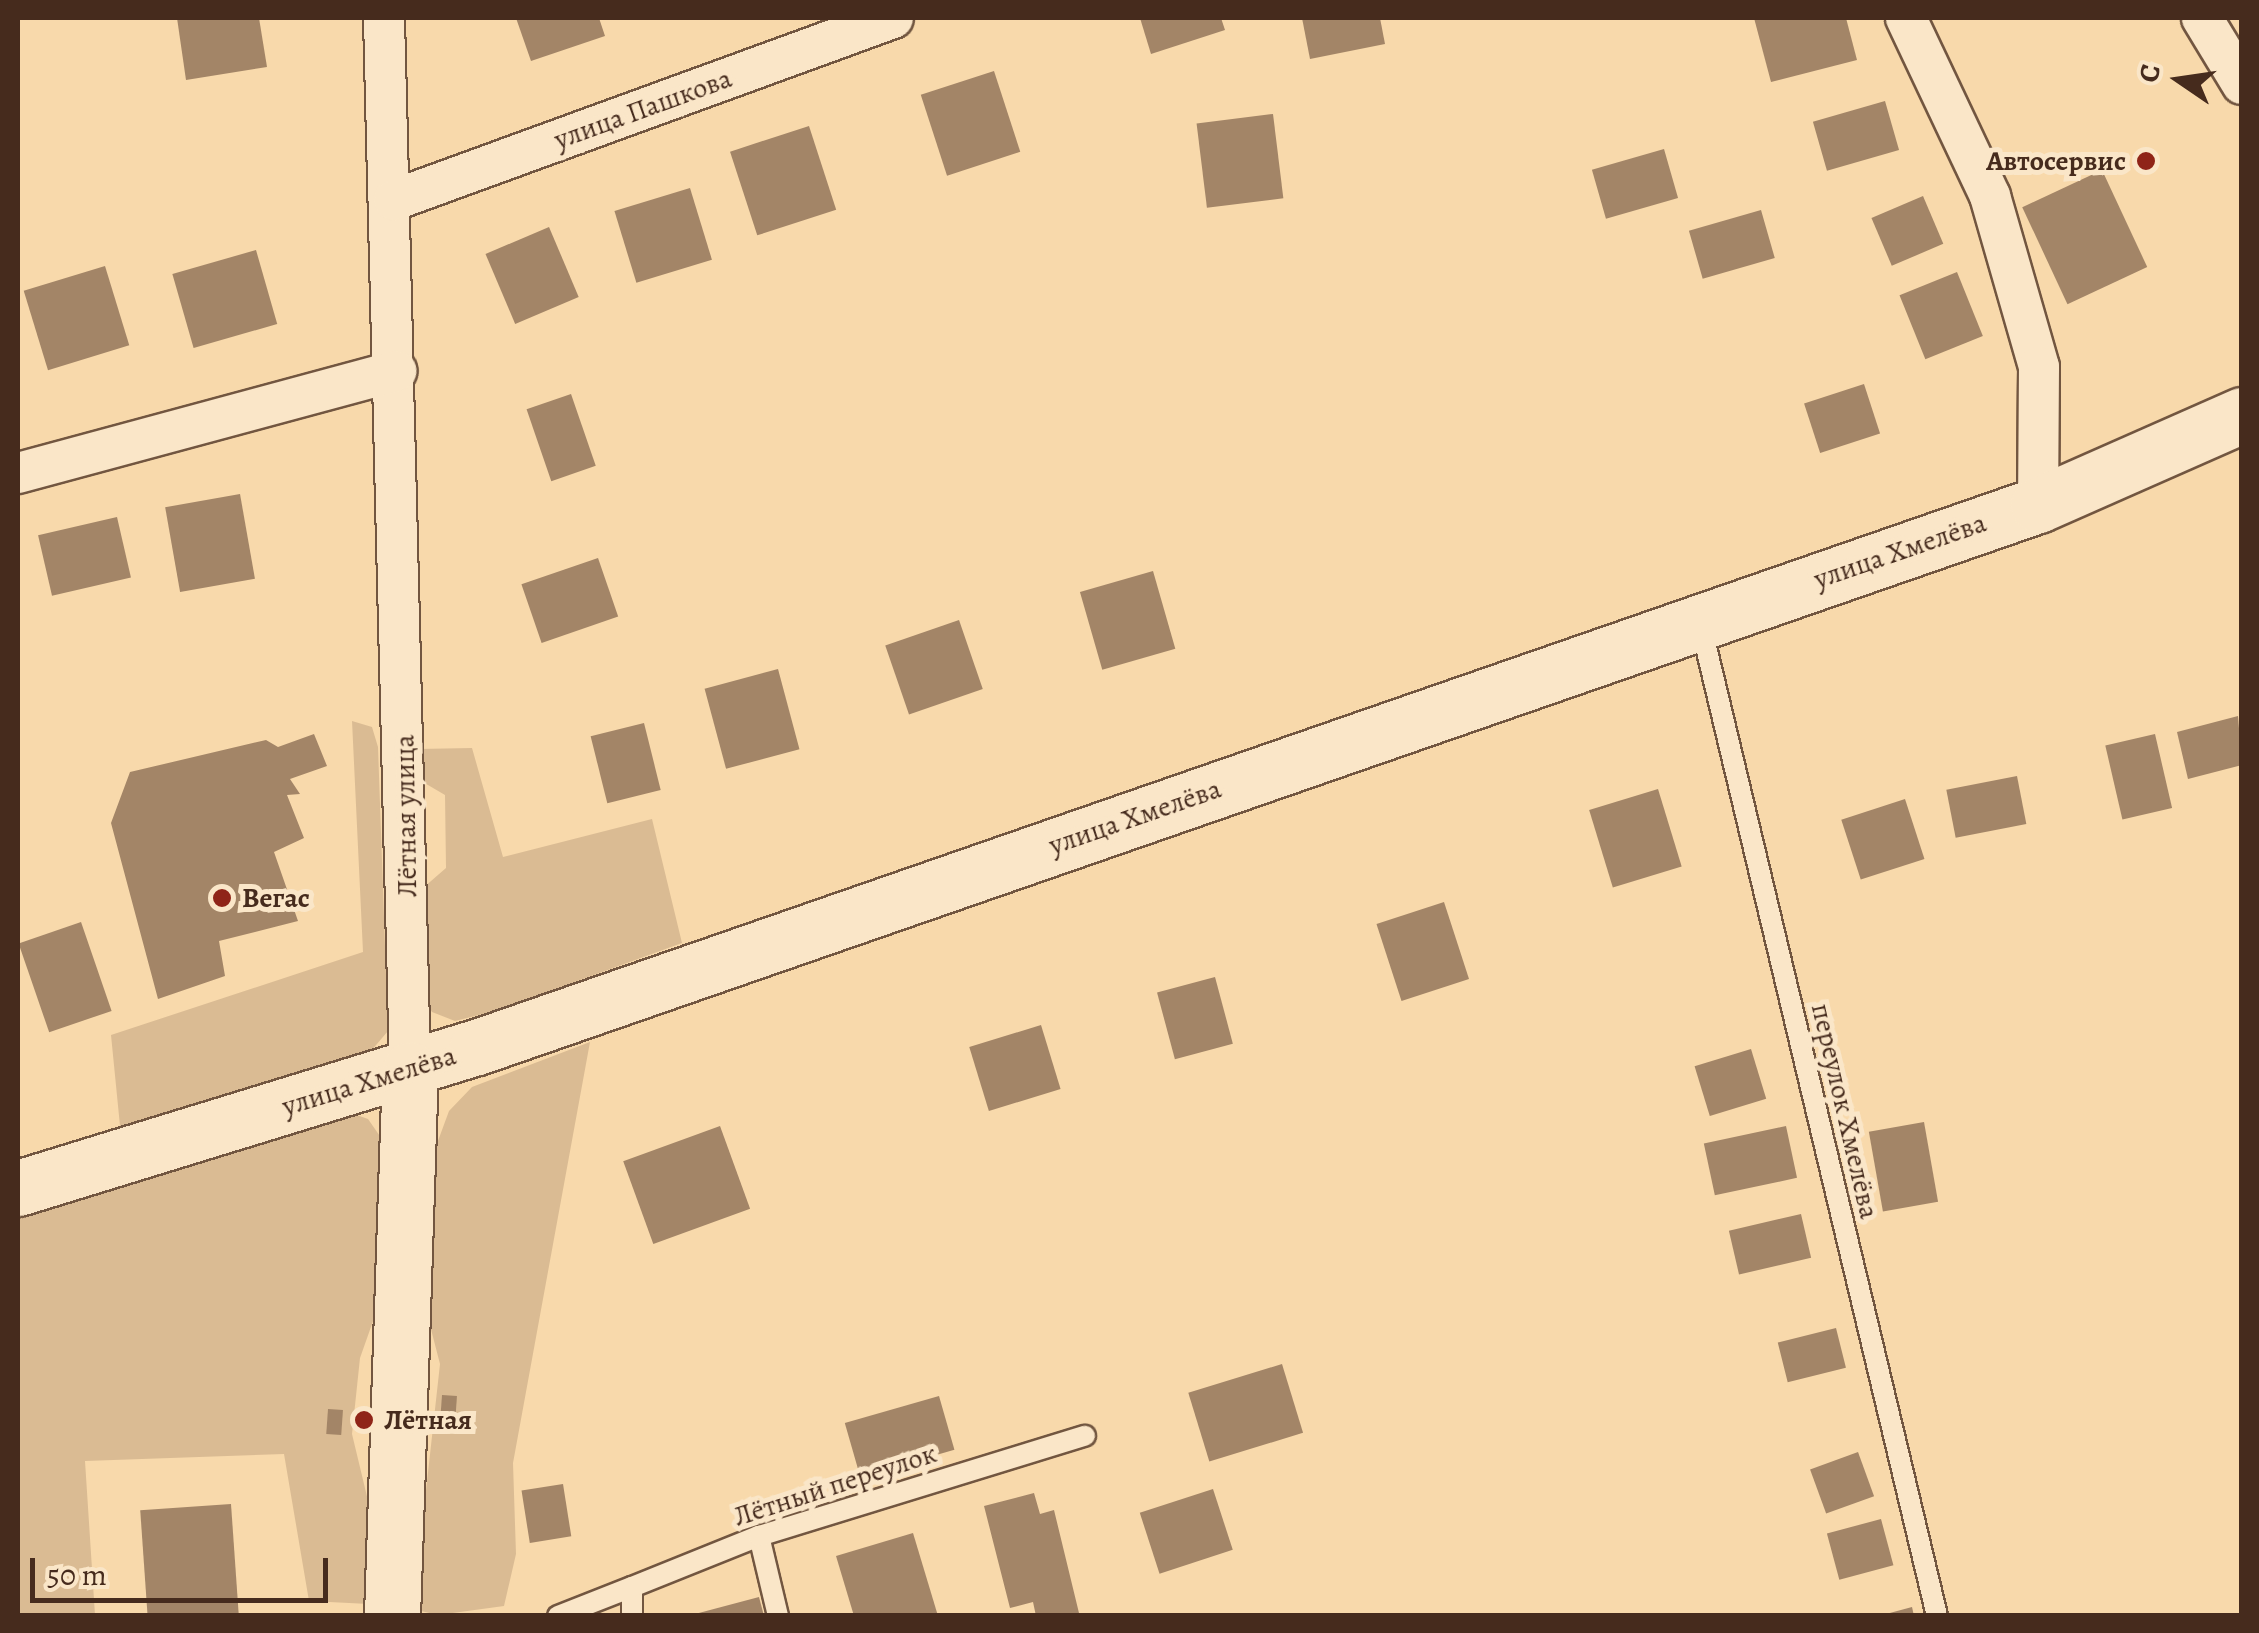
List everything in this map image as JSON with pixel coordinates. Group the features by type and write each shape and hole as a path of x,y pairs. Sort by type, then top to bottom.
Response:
{"main road":[{"name":"улица Хмелёва","path":"18,1188 410,1070 1700,619 2038,505 2242,416"},
{"name":"Лётная улица","path":"392,1616 410,1070"}],"street":[{"name":"Лётная улица","path":"384,18 394,200 410,1070"},
{"name":"улица Пашкова","path":"394,200 892,18"},
{"path":"1906,18 1990,196 2038,366 2038,505"},
{"path":"2202,18 2242,84"},
{"path":"18,473 398,371"}],"lane":[{"name":"переулок Хмелёва","path":"1700,619 1937,1616"},
{"name":"Лётный переулок","path":"558,1616 759,1536 1085,1436"},
{"path":"759,1536 778,1616"},
{"path":"632,1587 632,1616"}],"shaded area":[{"path":"352,721 372,727 378,747 388,1031 371,1051 121,1136 111,1035 363,952"},
{"path":"472,748 503,857 652,819 682,943 495,1011 455,1021 432,1012 424,999 423,888 446,868 445,795 416,778 418,749"},
{"path":"590,1042 513,1463 516,1554 504,1606 438,1615 421,1611 416,1581 440,1364 426,1310 435,1149 449,1111 472,1087"},
{"path":"351,1113 368,1119 384,1142 384,1290 360,1358 352,1434 370,1509 369,1604 309,1601 284,1454 85,1461 95,1615 18,1615 18,1212"}],"building":[{"path":"177,18 259,18 267,67 186,80"},
{"path":"516,18 599,18 605,36 531,61"},
{"path":"1140,18 1221,18 1225,30 1151,54"},
{"path":"1302,18 1380,18 1385,44 1310,59"},
{"path":"1754,18 1846,18 1857,60 1771,82"},
{"path":"994,71 1020,152 947,176 921,95"},
{"path":"1885,101 1899,150 1827,171 1813,122"},
{"path":"1273,114 1283,198 1207,208 1197,123"},
{"path":"809,126 836,210 757,235 730,152"},
{"path":"1664,149 1678,198 1606,219 1592,170"},
{"path":"2102,170 2147,267 2067,304 2022,207"},
{"path":"690,188 712,260 636,283 614,211"},
{"path":"1923,196 1943,244 1892,266 1871,218"},
{"path":"1761,210 1775,258 1703,279 1689,231"},
{"path":"549,227 579,297 515,324 485,254"},
{"path":"256,250 277,324 194,348 172,274"},
{"path":"105,266 129,345 48,370 24,291"},
{"path":"1957,272 1983,336 1925,359 1900,295"},
{"path":"1864,384 1880,433 1820,453 1804,403"},
{"path":"571,394 596,466 551,481 527,409"},
{"path":"240,494 255,579 180,592 165,507"},
{"path":"117,517 131,577 52,596 38,535"},
{"path":"598,558 618,617 542,643 521,584"},
{"path":"1153,571 1175,649 1102,670 1080,592"},
{"path":"959,620 983,689 909,714 885,645"},
{"path":"778,669 799,749 726,769 705,689"},
{"path":"2238,716 2242,765 2188,779 2177,732"},
{"path":"644,723 661,790 607,803 591,736"},
{"path":"314,734 327,766 290,779 300,794 287,795 304,838 274,852 298,921 219,941 225,976 158,999 111,823 130,772 266,740 278,747"},
{"path":"2155,734 2172,808 2122,820 2105,745"},
{"path":"2017,776 2026,824 1956,838 1946,790"},
{"path":"1658,789 1682,866 1613,888 1589,810"},
{"path":"1905,799 1924,859 1861,880 1841,820"},
{"path":"1444,902 1469,979 1402,1001 1376,924"},
{"path":"81,922 112,1011 49,1032 19,943"},
{"path":"1215,977 1233,1044 1175,1059 1157,993"},
{"path":"1041,1025 1061,1089 989,1111 969,1047"},
{"path":"1751,1049 1766,1099 1710,1116 1695,1066"},
{"path":"1924,1122 1938,1202 1883,1211 1869,1132"},
{"path":"720,1126 750,1209 653,1244 623,1161"},
{"path":"1786,1126 1797,1178 1715,1195 1704,1143"},
{"path":"1801,1214 1811,1258 1739,1274 1729,1231"},
{"path":"1836,1328 1846,1368 1788,1382 1778,1343"},
{"path":"1282,1364 1303,1433 1209,1462 1188,1393"},
{"path":"442,1395 457,1396 455,1421 440,1420"},
{"path":"939,1396 954,1450 860,1477 845,1423"},
{"path":"328,1409 343,1410 341,1435 326,1434"},
{"path":"1858,1452 1874,1496 1826,1514 1810,1469"},
{"path":"563,1484 571,1536 530,1543 522,1491"},
{"path":"1213,1489 1233,1550 1160,1574 1140,1513"},
{"path":"1034,1493 1040,1514 1054,1510 1079,1613 1036,1616 1033,1602 1010,1608 984,1506"},
{"path":"231,1504 239,1616 148,1616 140,1510"},
{"path":"1881,1519 1893,1565 1839,1580 1827,1533"},
{"path":"913,1533 938,1616 854,1616 836,1556"},
{"path":"759,1597 764,1616 695,1616 695,1614"},
{"path":"1912,1607 1914,1616 1886,1616 1886,1614"}],"place":[{"name":"Автосервис","path":"2146,161"},
{"name":"Вегас","path":"222,898"},
{"name":"Лётная","path":"364,1420"}]}
